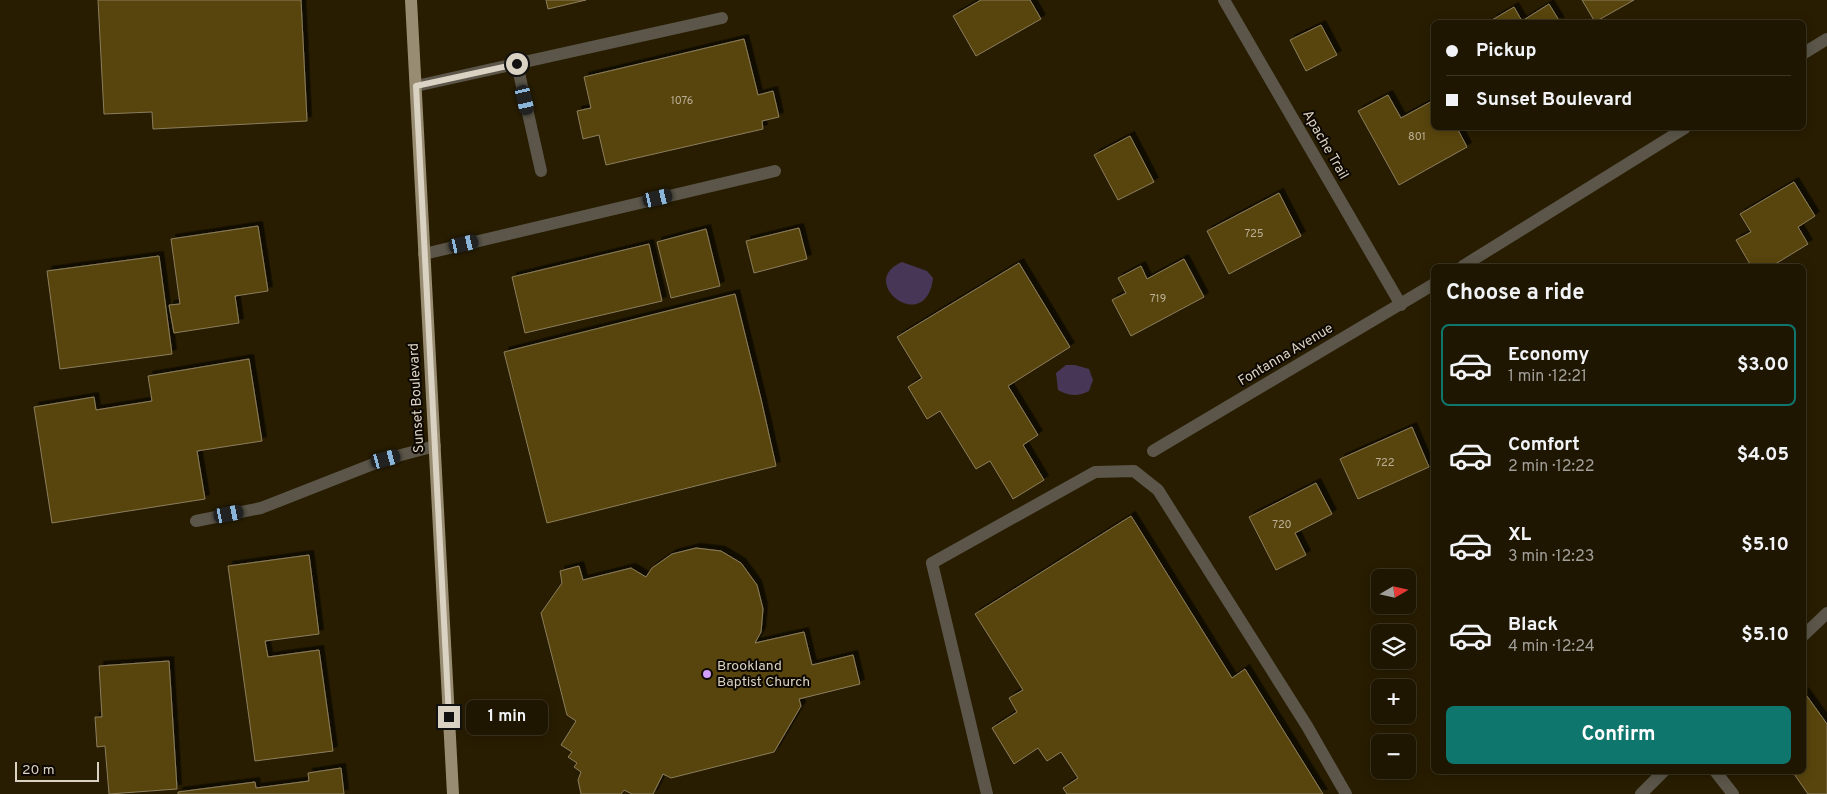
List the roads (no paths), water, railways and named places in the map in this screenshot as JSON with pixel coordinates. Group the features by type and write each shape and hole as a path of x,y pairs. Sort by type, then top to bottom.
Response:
{"main road":[{"name":"Sunset Boulevard","path":"411,0 453,794"}],"street":[{"name":"Apache Trail","path":"1224,0 1401,305"},
{"path":"416,86 722,18"},
{"path":"1806,53 1827,39"},
{"path":"517,64 541,172"},
{"path":"1466,264 1682,130"},
{"path":"424,254 775,170"},
{"name":"Fontanna Avenue","path":"1153,451 1431,286"},
{"path":"196,521 261,508 386,459 434,446"},
{"path":"987,794 932,563 1095,472 1134,471 1158,490 1307,726 1346,794"},
{"path":"1806,632 1827,613"},
{"path":"1641,794 1661,774"},
{"path":"1716,774 1733,794"}],"place":[{"name":"Brookland Baptist Church","path":"707,674"}]}
